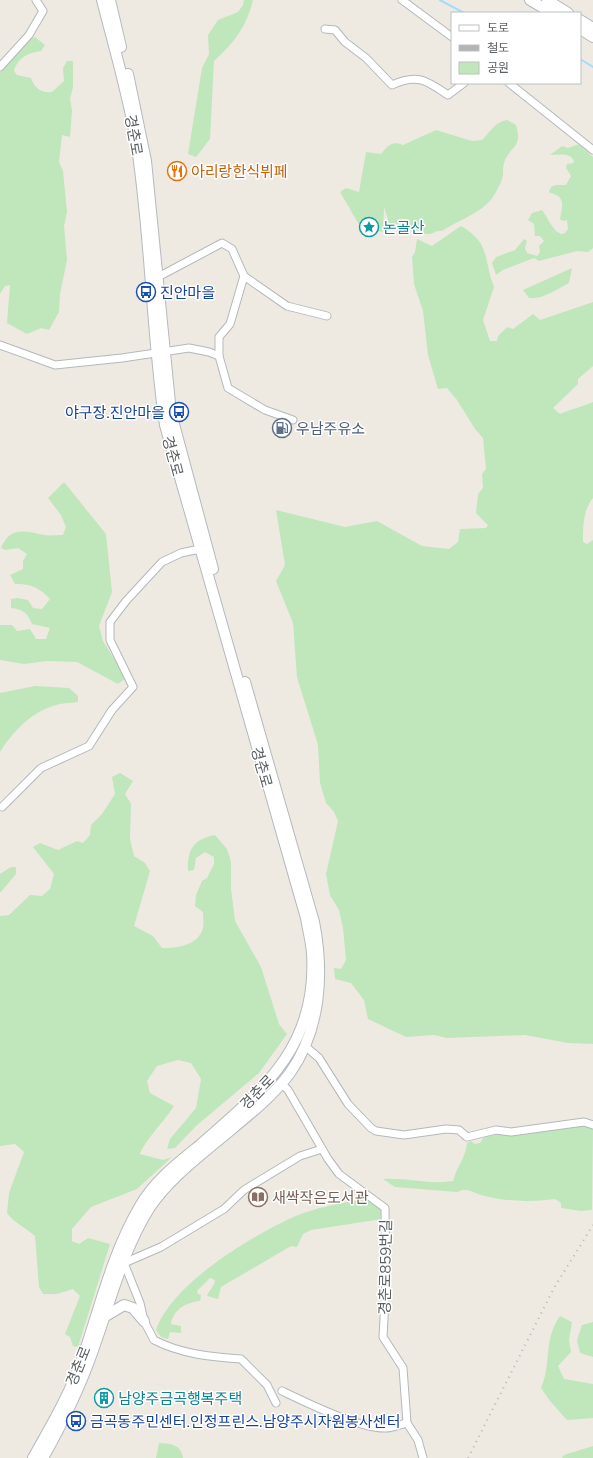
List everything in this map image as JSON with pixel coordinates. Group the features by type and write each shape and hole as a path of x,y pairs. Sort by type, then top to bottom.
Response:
{"street":[{"path":"0,67 30,35 43,11 36,0"},
{"name":"경춘로","path":"43,1458 75,1398 104,1317 120,1261 150,1208 167,1186 257,1108 290,1072 304,1046 316,1009 320,984 320,955 314,922 184,467 170,413 161,352 136,141 102,0"},
{"name":"경춘로","path":"33,1458 79,1366 140,1205 157,1183 246,1105 284,1062 300,1034 309,1005 312,979 312,951 306,918 165,425 158,277 146,160 138,115 110,0"},
{"path":"402,0 451,36"},
{"path":"530,0 550,12"},
{"path":"547,0 566,12"},
{"path":"581,21 593,28"},
{"path":"325,29 335,30 345,42 366,58 392,85 404,79 425,80 448,95 463,84"},
{"path":"581,30 593,37"},
{"path":"510,84 593,150"},
{"path":"158,277 222,243 232,249 244,276 287,306 326,316"},
{"path":"244,276 230,324 219,337 219,356 228,388 265,410 293,420"},
{"path":"0,345 55,365 189,348 209,352 219,356"},
{"path":"2,807 41,768 89,746 112,710 133,687 110,640 110,622 126,601 162,562 181,552 200,549"},
{"path":"304,1046 319,1058 348,1104 376,1131 404,1135 446,1129 459,1130 467,1137 496,1130 511,1132 584,1122 593,1125"},
{"name":"경춘로859번길","path":"281,1083 288,1090 328,1160 339,1174 385,1208 386,1282 383,1337 403,1368 407,1423 418,1440 423,1458"},
{"path":"144,1321 140,1303 120,1261 161,1247 224,1209 244,1190 300,1156 322,1148"},
{"path":"104,1317 124,1305 133,1308 144,1321 154,1340 174,1348 205,1356 241,1359 267,1385 276,1403"},
{"path":"282,1391 316,1407 373,1427 388,1428 407,1423"}],"green space":[{"path":"244,0 253,0 247,18 234,41 214,61 210,139 196,157 188,154 202,68 209,54 208,35 218,20 238,12 243,5"},
{"path":"35,37 45,45 41,51 24,56 18,62 14,71 17,75 31,78 34,85 39,90 52,92 64,81 63,68 67,61 73,61 73,87 70,99 72,110 70,137 62,135 59,162 63,171 67,212 64,226 67,260 60,294 59,312 49,330 41,328 27,334 7,323 10,285 5,286 0,294 0,73 27,41"},
{"path":"507,120 516,125 518,138 516,145 505,160 503,177 492,199 479,210 442,231 427,234 408,227 392,225 389,223 384,207 383,232 365,227 358,223 340,192 346,188 359,192 366,152 381,154 390,145 396,143 403,145 436,130 472,141 482,140 493,127"},
{"path":"579,144 593,157 593,248 588,252 577,251 539,261 534,258 503,270 496,275 492,263 496,257 515,250 524,239 527,241 525,248 527,253 537,256 540,252 539,246 544,241 540,236 535,236 534,224 528,220 532,213 542,210 552,227 561,234 565,233 568,229 567,220 563,221 560,219 562,207 560,198 549,192 551,187 555,185 566,185 571,176 566,168 567,164 573,163 574,161 567,155 550,155 562,146 568,148"},
{"path":"461,226 471,232 482,245 494,287 483,320 490,341 497,341 498,336 507,327 513,329 533,314 540,320 593,302 593,366 578,379 578,384 553,408 560,414 593,402 593,498 585,513 583,542 587,544 593,540 593,1044 568,1043 525,1035 447,1038 434,1035 406,1037 368,1019 364,1000 351,983 335,979 334,968 341,969 346,960 343,928 339,910 330,895 326,874 338,821 334,812 326,803 320,783 318,745 297,677 293,623 276,581 285,565 276,510 345,527 377,521 422,546 449,549 458,542 460,529 486,528 488,525 476,513 478,494 483,488 482,474 486,469 483,438 475,429 457,400 447,388 438,389 428,355 423,311 414,284 412,257 415,252 417,239 432,246"},
{"path":"572,268 569,283 549,294 529,298 523,290"},
{"path":"64,482 106,534 112,592 99,626 103,641 126,678 118,684 77,662 47,661 24,664 0,660 0,625 12,625 17,631 30,629 36,639 46,639 50,628 32,624 29,617 24,612 11,608 11,599 18,598 28,600 33,608 42,609 50,599 30,585 15,584 10,575 23,569 23,561 27,554 18,548 5,550 1,548 9,536 14,533 31,532 46,535 63,535 66,527 61,515 48,498"},
{"path":"35,686 69,688 78,696 78,702 56,705 37,713 22,724 0,752 0,693"},
{"path":"120,773 133,781 125,794 131,804 130,839 134,856 145,863 150,871 134,926 153,936 162,948 186,945 197,939 203,928 203,912 195,906 196,895 202,881 207,878 214,864 214,857 205,852 196,858 194,870 188,871 189,857 193,846 197,842 215,835 227,849 231,862 231,889 235,921 261,967 279,1024 287,1034 259,1073 196,1126 175,1148 167,1149 170,1139 196,1108 201,1079 191,1063 178,1060 157,1066 147,1081 150,1093 174,1106 145,1144 140,1154 163,1160 172,1157 137,1189 91,1207 72,1229 72,1241 79,1244 88,1238 110,1244 78,1347 73,1346 70,1337 65,1334 80,1296 73,1289 57,1294 43,1294 39,1287 35,1236 13,1220 7,1213 9,1193 24,1152 15,1144 0,1146 0,916 9,915 30,895 42,896 50,889 54,874 33,847 40,843 58,850 77,841 83,843 90,835 91,825 102,814 115,794 112,777"},
{"path":"11,867 16,867 16,874 0,893 0,874"},
{"path":"582,1125 593,1127 592,1210 581,1211 561,1208 561,1203 555,1199 537,1201 508,1200 481,1195 466,1190 457,1192 395,1187 383,1179 435,1182 453,1181 465,1153 467,1143 471,1141 475,1144 480,1143 484,1137 499,1134 512,1135"},
{"path":"372,1199 382,1209 382,1219 311,1230 303,1234 297,1247 291,1246 221,1287 218,1299 207,1296 214,1285 215,1280 210,1278 197,1291 198,1294 201,1295 200,1301 181,1307 172,1319 171,1324 181,1326 181,1333 170,1332 168,1339 161,1337 156,1330 165,1313 178,1296 194,1280 213,1265 253,1238 289,1219 319,1208 352,1201"},
{"path":"560,1316 572,1322 569,1340 571,1352 558,1366 564,1379 593,1384 593,1418 567,1420 550,1401 541,1388 546,1370 551,1334"},
{"path":"593,1322 593,1357 580,1353 577,1340 582,1325"},
{"path":"159,1443 171,1444 178,1447 183,1458 156,1458"},
{"path":"593,1446 593,1458 562,1458 564,1455"}],"waterway":[{"path":"440,0 462,12"},
{"path":"581,60 593,67"}],"railway":[{"path":"468,1458 554,1288 593,1225"}],"place":[{"name":"아리랑한식뷔페","path":"177,171"},
{"name":"논골산","path":"369,227"},
{"name":"진안마을","path":"146,292"},
{"name":"야구장.진안마을","path":"179,412"},
{"name":"우남주유소","path":"282,428"},
{"name":"새싹작은도서관","path":"258,1197"},
{"name":"남양주금곡행복주택","path":"104,1398"},
{"name":"금곡동주민센터.인정프린스.남양주시자원봉사센터","path":"76,1421"}]}
